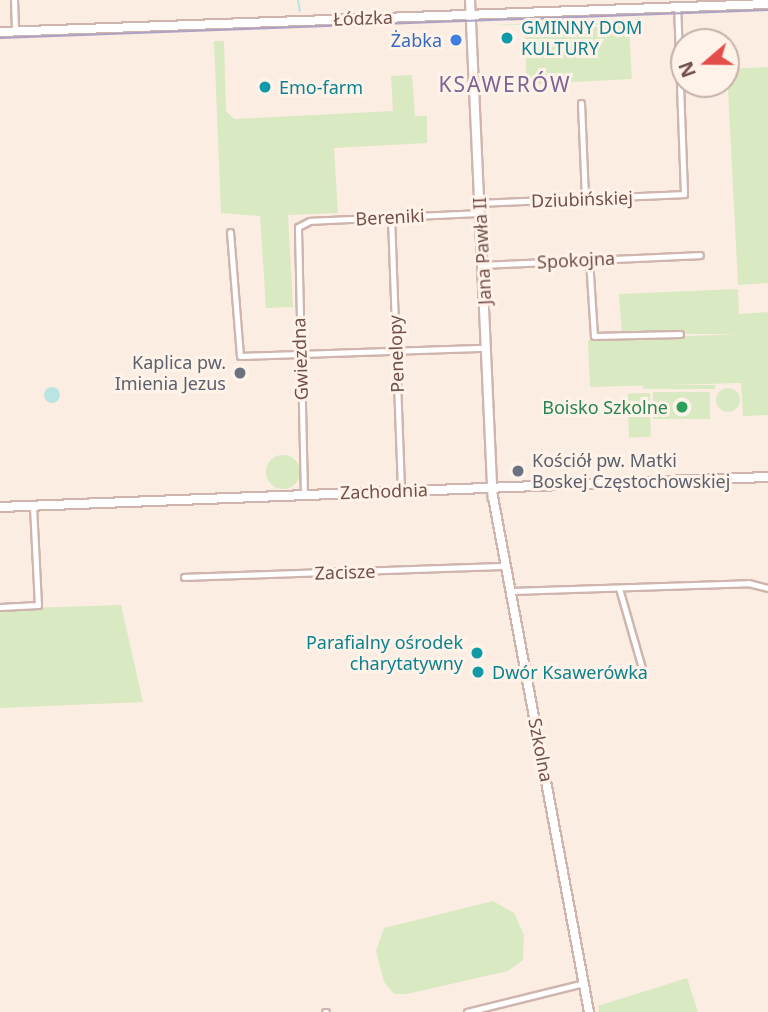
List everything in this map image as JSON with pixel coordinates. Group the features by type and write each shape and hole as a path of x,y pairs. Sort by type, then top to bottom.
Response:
{"street":[{"path":"14,0 15,32"},
{"name":"Jana Pawła II","path":"470,0 492,488"},
{"name":"Łódzka","path":"0,32 768,4"},
{"name":"Dziubińskiej","path":"480,203 684,194 677,7"},
{"path":"581,103 585,199"},
{"name":"Bereniki","path":"300,225 480,213"},
{"name":"Penelopy","path":"391,217 401,491"},
{"name":"Gwiezdna","path":"300,225 304,494"},
{"path":"229,232 238,355 486,348"},
{"name":"Spokojna","path":"483,265 700,255"},
{"path":"589,259 594,336 680,334"},
{"name":"Zachodnia","path":"0,507 304,494 767,480"},
{"name":"Szkolna","path":"492,488 589,1012"},
{"path":"0,607 38,605 33,506"},
{"name":"Zacisze","path":"184,577 506,566"},
{"path":"510,591 757,582 768,588"},
{"path":"619,588 642,668"},
{"path":"467,1012 481,1011 584,983"}],"green space":[{"path":"601,14 537,21 490,18"},
{"path":"601,21 599,25 491,25"},
{"path":"629,25 632,79 527,84 524,30"},
{"path":"214,41 224,41 226,111 234,119 393,111 391,76 412,75 415,116 427,116 427,143 334,148 338,213 288,215 293,307 266,308 260,216 221,213"},
{"path":"768,67 768,283 738,285 728,98 740,98 740,68"},
{"path":"738,289 739,314 768,312 768,415 743,416 741,383 590,387 588,340 740,334 622,334 619,294"},
{"path":"643,385 715,385 715,389 643,389"},
{"path":"728,388 737,391 740,400 737,409 728,412 719,409 716,400 719,391"},
{"name":"Boisko Szkolne","path":"653,392 710,392 710,419 653,419"},
{"path":"628,393 650,393 651,437 629,437"},
{"path":"283,455 295,460 300,472 295,484 283,489 271,484 266,472 271,460"},
{"path":"121,605 143,702 0,708 0,609"},
{"path":"493,901 514,913 524,935 523,960 508,971 407,994 394,994 384,982 376,951 384,928"},
{"path":"687,978 698,1012 599,1012 598,1006"}],"water":[{"path":"52,387 60,395 52,403 44,395"}],"waterway":[{"path":"298,0 300,11"}],"tram line":[{"path":"0,38 768,10"}],"place":[{"name":"GMINNY DOM KULTURY","path":"507,38"},
{"name":"Żabka","path":"456,40"},
{"name":"Emo-farm","path":"265,87"},
{"name":"Kaplica pw. Imienia Jezus","path":"240,373"},
{"name":"Boisko Szkolne","path":"682,407"},
{"name":"Kościół pw. Matki Boskej Częstochowskiej","path":"518,471"},
{"name":"Parafialny ośrodek charytatywny","path":"477,653"},
{"name":"Dwór Ksawerówka","path":"478,672"}],"district":[{"name":"KSAWERÓW","path":"505,84"}]}
